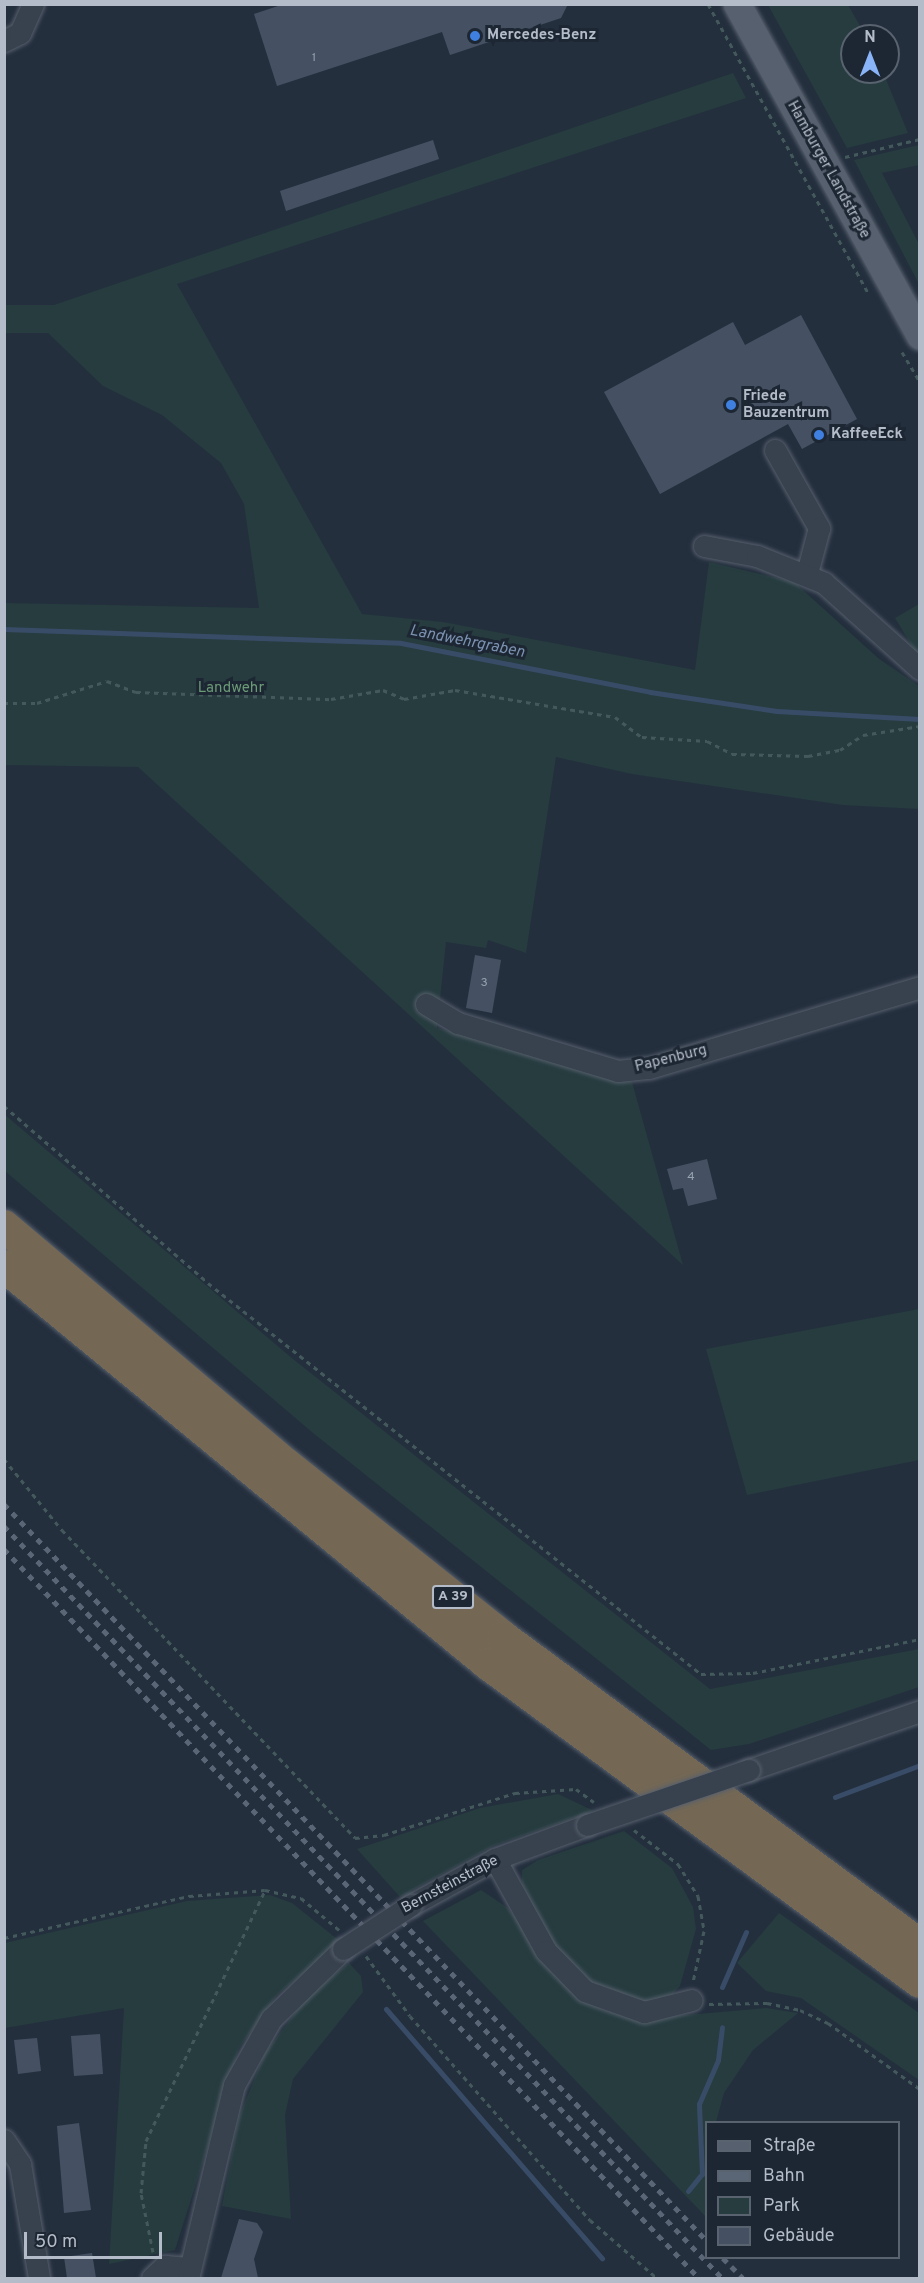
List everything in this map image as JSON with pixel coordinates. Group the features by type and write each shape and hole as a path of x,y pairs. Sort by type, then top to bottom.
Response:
{"highway":[{"name":"A 39","path":"4,1226 287,1465 503,1637 920,1945"},
{"name":"A 39","path":"4,1266 488,1664 920,1982"}],"main road":[{"name":"Hamburger Landstraße","path":"737,4 823,161 910,343"}],"street":[{"path":"4,40 20,33 33,4"},
{"path":"775,450 819,528 807,573"},
{"path":"704,546 807,573 863,614 920,669"},
{"name":"Papenburg","path":"426,1004 458,1023 618,1071 649,1068 920,987"},
{"name":"Bernsteinstraße","path":"189,2273 214,2150 244,2064 285,2002 350,1946 411,1905 495,1859 587,1825 920,1711"},
{"path":"495,1859 546,1951 585,1991 644,2012 692,2000"},
{"path":"4,2140 20,2164 39,2278"},
{"path":"154,2275 177,2264 189,2273"}],"path":[{"path":"708,4 872,299"},
{"path":"823,161 920,139"},
{"path":"910,343 920,382"},
{"path":"4,703 37,703 107,681 136,692 332,699 383,690 404,699 455,690 506,703 540,700 615,717 642,737 707,741 732,754 754,755 808,756 840,750 863,735 920,726"},
{"path":"4,1106 208,1283 701,1674 753,1673 920,1639"},
{"path":"4,1459 62,1530 355,1838 384,1835 462,1807 526,1792 576,1790 601,1807"},
{"path":"920,1798 920,1816"},
{"path":"628,1826 678,1864 698,1896 704,1931 692,2000 800,2010 828,2023 920,2089"},
{"path":"4,1938 189,1896 265,1890 301,1898 350,1946 590,2220 657,2278"},
{"path":"154,2275 141,2193 146,2141 265,1890"}],"green space":[{"path":"768,5 848,5 859,24 840,24 840,84 888,84 908,133 847,148"},
{"name":"Landwehr","path":"733,73 746,98 177,284 362,614 443,622 695,670 709,562 794,582 878,658 919,686 919,809 843,805 632,774 556,757 526,953 488,940 486,948 446,942 437,1028 632,1082 683,1265 138,767 5,765 5,603 259,608 244,504 221,463 162,415 103,386 48,333 5,333 5,305 54,305"},
{"path":"919,145 919,165 882,173 919,244 919,284 854,160"},
{"path":"919,604 919,658 895,618"},
{"path":"4,1114 293,1359 710,1689 919,1649 919,1687 749,1744 711,1750 313,1433 5,1171"},
{"path":"919,1309 919,1460 747,1495 706,1349"},
{"path":"558,1794 594,1811 493,1846 400,1897 357,1849 480,1808"},
{"path":"624,1831 672,1868 693,1907 696,1929 680,1986 671,1996 640,2003 587,1984 554,1950 522,1883 522,1870 538,1860"},
{"path":"481,1890 508,1908 570,1990 602,2010 641,2019 766,2008 798,2013 753,2050 724,2093 716,2121 705,2121 705,2216 423,1921"},
{"path":"270,1895 292,1903 341,1942 277,1995 239,2048 175,2250 109,2264 124,2008 5,2028 5,1943 187,1901"},
{"path":"779,1913 919,2013 919,2080 801,1998 766,1991 737,1963"},
{"path":"349,1963 361,1976 363,1992 293,2079 285,2115 291,2219 222,2206 239,2117 265,2053 308,1996"}],"building":[{"path":"284,4 568,4 561,18 450,55 442,32 277,86 254,14"},
{"path":"433,140 439,159 286,211 280,191"},
{"name":"Friede Bauzentrum","path":"801,315 857,419 802,449 788,424 660,494 604,392 733,322 745,345"},
{"path":"475,955 501,960 492,1013 466,1008"},
{"path":"707,1159 717,1199 688,1206 683,1188 673,1190 667,1169"},
{"path":"100,2034 103,2074 74,2076 71,2036"},
{"path":"37,2038 41,2071 18,2074 14,2040"},
{"path":"79,2123 91,2210 64,2213 57,2126"},
{"path":"239,2219 257,2223 263,2232 254,2259 258,2278 221,2278"},
{"path":"92,2253 96,2278 67,2278 64,2257"}],"waterway":[{"name":"Landwehrgraben","path":"4,629 401,643 650,692 777,711 920,719"},
{"path":"835,1797 920,1765"},
{"path":"722,1987 746,1932"},
{"path":"386,2009 602,2258"},
{"path":"688,2191 702,2174 699,2104 718,2060 722,2027"}],"railway":[{"path":"4,1504 705,2239"},
{"path":"4,1526 722,2278"},
{"path":"4,1549 699,2278"},
{"path":"724,2259 743,2278"}],"place":[{"name":"Mercedes-Benz","path":"475,36"},
{"name":"Friede Bauzentrum","path":"731,405"},
{"name":"KaffeeEck","path":"819,435"}]}
